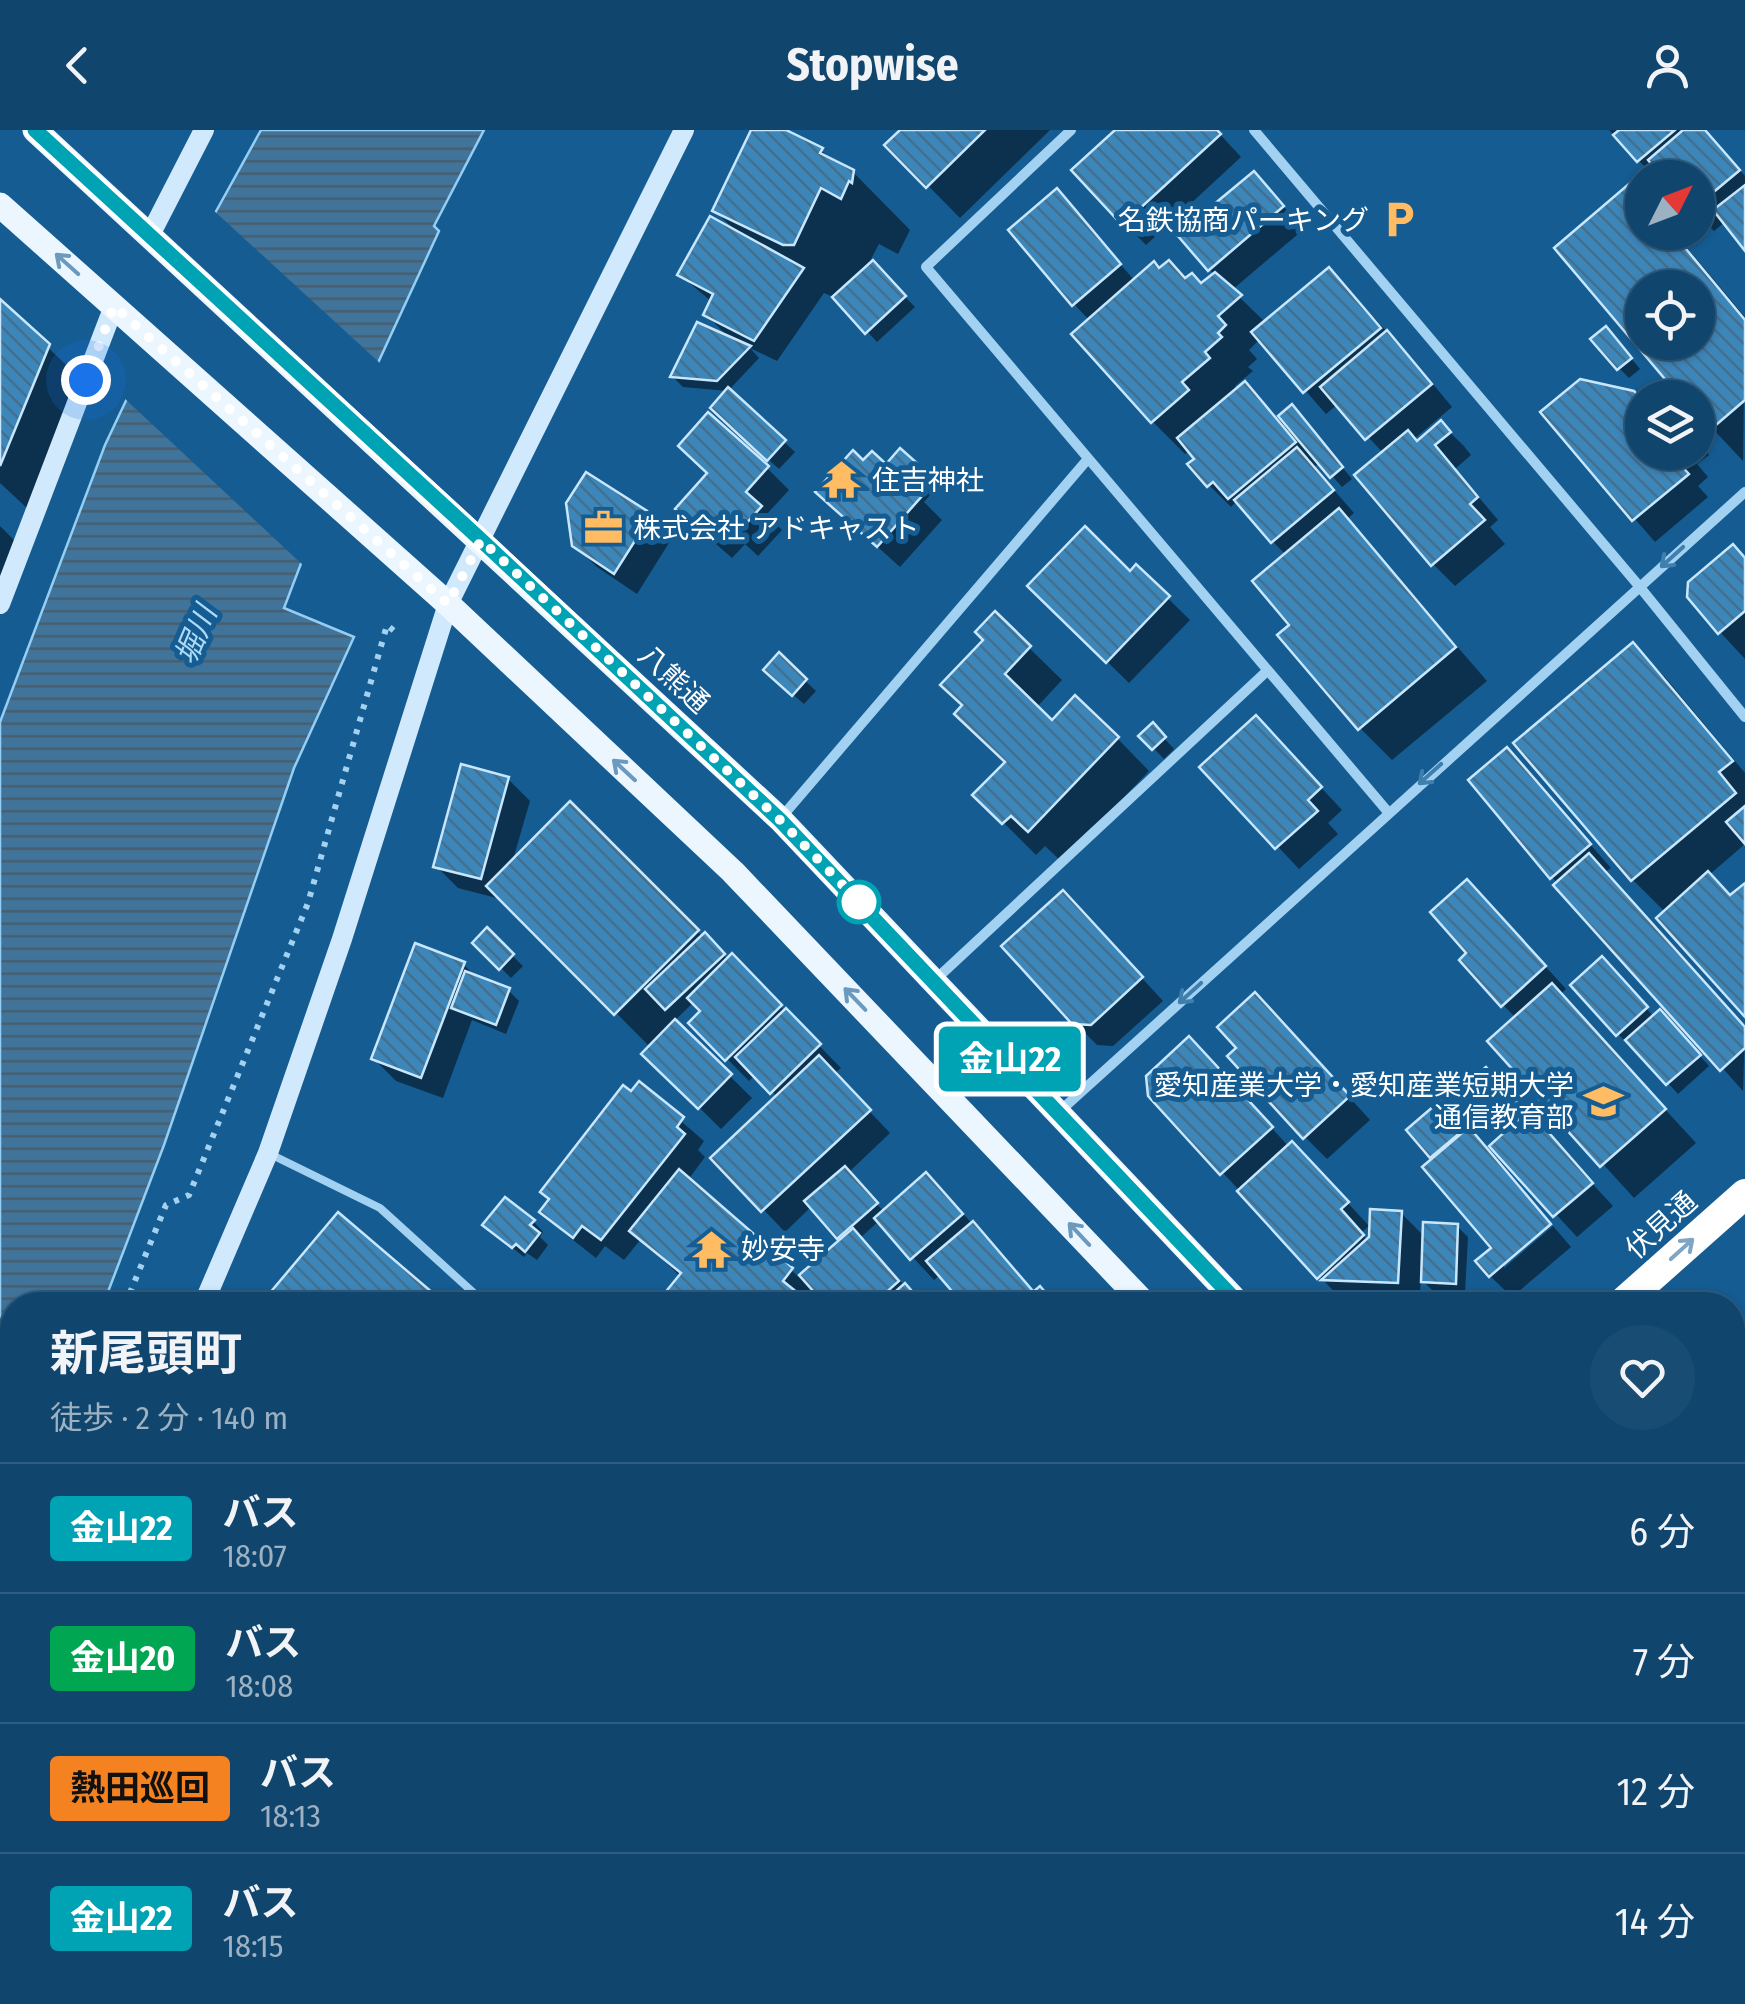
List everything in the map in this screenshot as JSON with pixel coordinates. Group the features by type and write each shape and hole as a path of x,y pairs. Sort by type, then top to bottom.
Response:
{"highway":[{"name":"伏見通","path":"1635,1292 1745,1194"}],"main road":[{"name":"八熊通","path":"35,130 780,820 1228,1292"},
{"path":"0,205 448,604 733,872 1134,1292"}],"street":[{"path":"158,246 204,130"},
{"path":"209,1292 268,1153 342,938 448,604 684,130"},
{"path":"1071,130 926,267 1388,812"},
{"path":"1254,130 1640,586 1745,718"},
{"path":"0,604 114,306"},
{"path":"780,820 1086,460"},
{"path":"1060,1111 1745,492"},
{"path":"934,981 1267,672"}],"lane":[{"path":"268,1153 380,1208 472,1292"}],"path":[{"path":"130,1292 166,1205 189,1195 308,903 387,625 430,662"}],"water":[{"name":"堀川","path":"261,130 484,130 434,226 439,231 377,365 284,608 354,637 294,768 164,1145 108,1292 0,1292 0,722 105,445 214,215"}],"pier":[{"path":"212,209 382,365 305,567 122,396"}],"building":[{"path":"751,130 786,130 823,148 820,153 854,170 852,183 849,181 841,199 821,188 794,245 783,245 712,211"},
{"path":"900,130 985,130 926,188 884,145"},
{"path":"1115,130 1217,130 1221,134 1122,225 1071,170"},
{"path":"1619,130 1675,130 1639,160 1613,135"},
{"path":"1683,130 1705,130 1740,170 1715,191 1715,160 1648,160"},
{"path":"1254,171 1284,206 1208,271 1177,235"},
{"path":"1745,185 1745,251 1715,213 1715,208"},
{"path":"1625,187 1625,250 1687,250 1704,270 1625,270 1625,332 1554,248"},
{"path":"1057,188 1121,264 1072,306 1008,230"},
{"path":"710,216 804,268 754,341 703,315 713,294 677,275"},
{"path":"873,260 906,296 865,334 832,297"},
{"path":"1169,260 1185,278 1192,273 1201,283 1215,272 1242,295 1218,316 1226,325 1218,333 1222,337 1205,352 1210,358 1182,382 1189,390 1151,423 1071,334 1154,261 1159,268"},
{"path":"1329,267 1381,328 1303,393 1251,332"},
{"path":"1715,284 1745,320 1745,400 1715,426 1715,380 1666,380 1649,360 1715,360"},
{"path":"0,299 50,344 0,466"},
{"path":"697,322 751,346 717,381 670,377"},
{"path":"1606,326 1625,349 1625,360 1630,360 1617,370 1590,339"},
{"path":"1387,330 1432,384 1365,440 1320,387"},
{"path":"1580,379 1625,389 1625,470 1685,470 1689,474 1632,521 1540,412"},
{"path":"1245,381 1296,442 1228,499 1213,482 1207,487 1187,464 1194,459 1177,438"},
{"path":"728,387 786,440 767,461 710,408"},
{"path":"1292,404 1343,467 1330,478 1278,416"},
{"path":"708,412 769,466 746,492 762,506 735,536 722,524 708,538 675,509 707,473 678,446"},
{"path":"1441,420 1451,432 1435,445 1478,497 1470,504 1485,520 1431,566 1354,475 1408,430 1417,441"},
{"path":"1297,447 1334,490 1271,543 1234,500"},
{"path":"900,448 917,463 903,479 922,496 877,547 815,492 853,450 863,460 872,451 886,464"},
{"path":"586,472 652,514 614,574 572,546 566,503"},
{"path":"1339,508 1456,647 1358,730 1277,635 1289,625 1252,581"},
{"path":"1085,526 1130,571 1136,564 1170,596 1106,663 1027,586"},
{"path":"1733,544 1745,558 1745,611 1718,634 1687,597 1688,582"},
{"path":"995,611 1031,646 1005,674 1052,720 1075,695 1119,737 1028,832 1011,816 1002,824 972,795 1005,762 954,714 962,705 940,685 983,640 975,632"},
{"path":"1633,642 1733,761 1719,772 1736,793 1631,881 1513,743"},
{"path":"779,652 807,679 792,696 763,670"},
{"path":"1256,715 1322,787 1308,800 1318,811 1275,849 1199,767"},
{"path":"1153,722 1166,737 1152,750 1138,736"},
{"path":"1507,747 1591,844 1550,879 1468,780"},
{"path":"461,764 509,777 481,879 433,867"},
{"path":"570,801 699,930 614,1015 486,886"},
{"path":"1745,806 1745,844 1726,822"},
{"path":"1589,853 1745,1027 1745,1048 1720,1071 1553,885"},
{"path":"1708,871 1730,895 1745,883 1745,1017 1656,918"},
{"path":"1467,879 1546,966 1501,1007 1459,960 1466,953 1430,912"},
{"path":"1063,890 1143,977 1091,1025 1072,1024 1001,946"},
{"path":"487,927 514,954 499,970 472,943"},
{"path":"705,932 725,954 665,1010 645,989"},
{"path":"415,943 465,962 421,1078 371,1059"},
{"path":"732,953 782,1005 725,1061 688,1023 700,1011 687,998"},
{"path":"1602,956 1648,1007 1616,1036 1570,985"},
{"path":"465,971 510,988 496,1025 451,1008"},
{"path":"1552,983 1666,1109 1600,1167 1487,1041"},
{"path":"1255,992 1350,1096 1303,1139 1227,1056 1236,1048 1217,1027"},
{"path":"786,1008 821,1044 770,1094 735,1057"},
{"path":"1660,1009 1701,1055 1666,1085 1625,1040"},
{"path":"675,1019 732,1074 698,1109 641,1054"},
{"path":"1189,1036 1273,1127 1220,1175 1148,1096 1146,1076"},
{"path":"819,1055 871,1110 761,1212 710,1158"},
{"path":"1486,1067 1523,1108 1503,1126 1465,1084"},
{"path":"639,1081 684,1117 677,1127 685,1134 601,1240 582,1226 573,1238 539,1212 549,1199 540,1192 623,1085 631,1091"},
{"path":"1442,1099 1467,1127 1430,1158 1406,1130"},
{"path":"1529,1110 1593,1183 1553,1217 1489,1146"},
{"path":"1469,1127 1551,1224 1489,1277 1475,1261 1491,1248 1422,1167"},
{"path":"1292,1141 1349,1202 1341,1209 1364,1235 1317,1279 1237,1191"},
{"path":"845,1166 878,1203 837,1239 804,1201"},
{"name":"妙安寺","path":"679,1169 793,1268 783,1281 797,1292 666,1292 681,1273 629,1231"},
{"path":"926,1172 963,1214 910,1260 874,1218"},
{"path":"505,1197 535,1220 530,1225 540,1233 525,1252 516,1244 512,1248 482,1225"},
{"path":"1370,1209 1402,1211 1398,1283 1321,1280 1369,1237"},
{"path":"338,1212 432,1292 271,1292"},
{"path":"973,1221 1032,1290 953,1292 926,1261"},
{"path":"1423,1222 1458,1224 1456,1284 1421,1282"},
{"path":"853,1228 899,1281 887,1292 814,1292 799,1275"},
{"path":"905,1283 913,1292 895,1292"}],"bus line":[{"name":"金山22","path":"35,130 780,820 1228,1292"}],"place":[{"name":"名鉄協商パーキング","path":"1399,220"},
{"name":"住吉神社","path":"842,480"},
{"name":"株式会社 アドキャスト","path":"603,528"},
{"name":"愛知産業大学・愛知産業短期大学 通信教育部","path":"1604,1101"},
{"name":"妙安寺","path":"711,1249"}],"route":[{"path":"86,380 114,306 448,604 481,540 780,820 859,902"}]}
